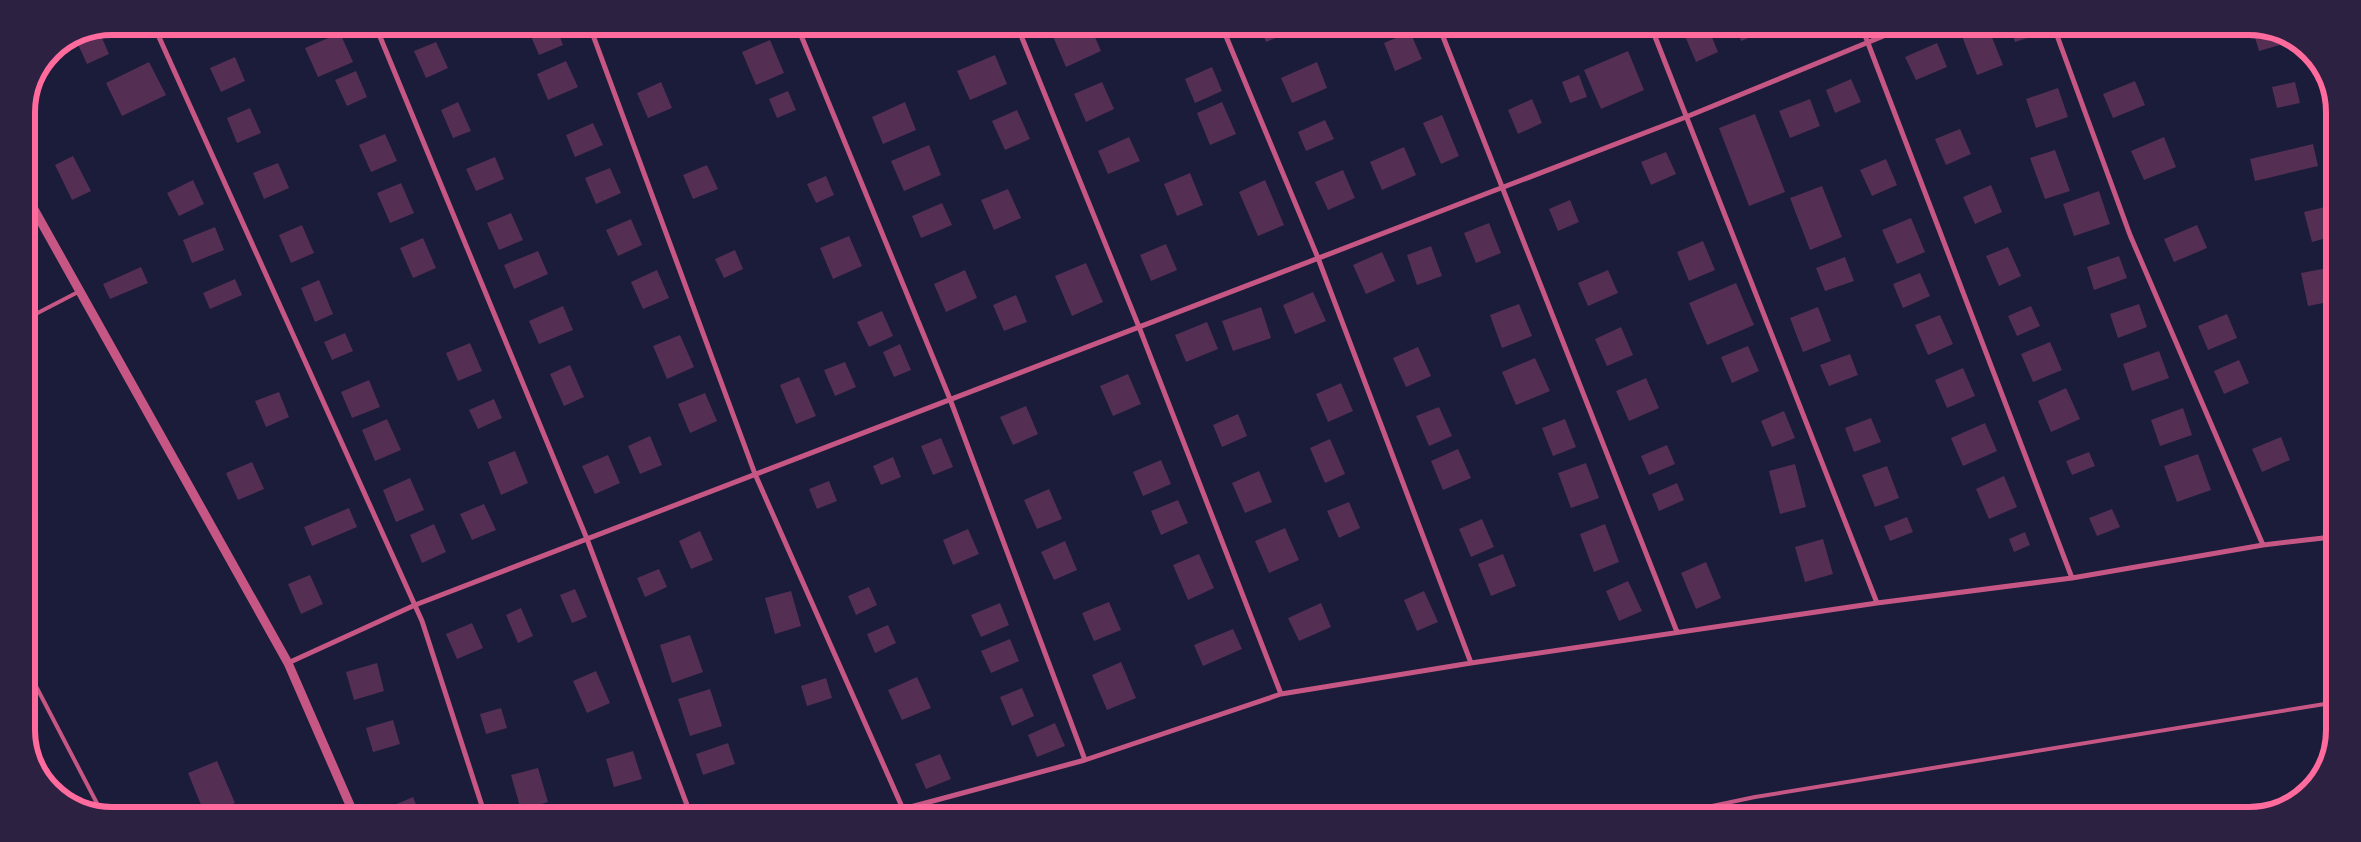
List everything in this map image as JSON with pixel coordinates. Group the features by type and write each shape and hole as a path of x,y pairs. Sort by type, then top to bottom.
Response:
{"street":[{"path":"158,35 415,605 435,656 482,807"},
{"path":"379,35 587,539 688,807"},
{"path":"593,35 755,474 902,807"},
{"path":"801,35 950,399 1085,760"},
{"path":"1021,35 1139,327 1281,694"},
{"path":"1226,35 1318,258 1471,663"},
{"path":"1442,35 1677,632"},
{"path":"1654,35 1877,603"},
{"path":"1866,35 2072,578"},
{"path":"288,663 415,605 1686,117 1884,35"},
{"path":"2056,35 2130,235 2263,545"},
{"path":"35,211 288,663 351,807"},
{"path":"910,807 1085,760 1281,694 1677,632 1877,603 2072,578 2263,545 2326,538"}],"lane":[{"path":"35,314 80,291"},
{"path":"35,684 98,805"},
{"path":"1705,807 2326,704"}],"building":[{"path":"335,35 341,35 353,62 318,77 305,48"},
{"path":"530,35 559,35 563,45 539,55"},
{"path":"1052,35 1094,35 1101,51 1066,67"},
{"path":"1263,35 1283,35 1266,42"},
{"path":"1403,35 1411,35 1422,59 1395,71 1384,43"},
{"path":"1685,35 1711,35 1718,52 1696,62"},
{"path":"1739,35 1757,35 1741,41"},
{"path":"1991,35 2003,65 1977,75 1962,36"},
{"path":"2013,35 2036,35 2015,42"},
{"path":"101,36 109,54 87,64 78,44"},
{"path":"2254,36 2274,39 2284,44 2259,51"},
{"path":"770,40 784,73 756,85 742,52"},
{"path":"436,42 448,68 426,78 414,51"},
{"path":"1937,43 1947,67 1916,80 1905,57"},
{"path":"1628,51 1644,90 1601,109 1584,70"},
{"path":"995,55 1007,84 970,100 957,71"},
{"path":"235,57 245,81 221,92 210,68"},
{"path":"566,61 578,87 548,100 537,74"},
{"path":"149,62 166,95 122,116 106,83"},
{"path":"1317,62 1327,88 1292,103 1281,78"},
{"path":"1212,67 1222,91 1195,103 1185,79"},
{"path":"356,71 367,97 347,106 335,80"},
{"path":"1579,75 1587,97 1570,103 1562,82"},
{"path":"1851,79 1861,102 1835,113 1826,90"},
{"path":"2135,81 2145,105 2113,118 2103,94"},
{"path":"661,82 672,108 648,118 637,93"},
{"path":"1102,82 1114,109 1086,122 1074,94"},
{"path":"2295,82 2300,103 2277,108 2272,87"},
{"path":"2058,88 2068,117 2036,128 2026,99"},
{"path":"788,91 796,110 777,118 769,99"},
{"path":"1532,99 1542,123 1518,134 1508,110"},
{"path":"1810,99 1820,126 1790,138 1779,111"},
{"path":"458,102 471,131 453,138 441,110"},
{"path":"905,102 916,130 883,144 872,117"},
{"path":"1222,102 1236,134 1210,145 1197,113"},
{"path":"250,108 261,133 237,143 227,118"},
{"path":"1017,110 1030,139 1005,150 992,121"},
{"path":"1755,114 1785,192 1749,206 1719,128"},
{"path":"1442,115 1459,156 1441,164 1423,123"},
{"path":"1325,120 1334,139 1306,151 1298,132"},
{"path":"593,123 603,145 575,157 566,135"},
{"path":"1960,129 1971,154 1946,165 1935,139"},
{"path":"385,134 397,161 371,172 359,145"},
{"path":"1129,137 1140,161 1108,174 1098,151"},
{"path":"2164,137 2176,167 2144,180 2131,151"},
{"path":"2313,144 2318,166 2255,181 2250,159"},
{"path":"929,145 941,175 904,191 891,161"},
{"path":"1404,147 1416,175 1382,190 1370,162"},
{"path":"2055,150 2070,191 2045,199 2030,158"},
{"path":"1666,152 1676,174 1651,185 1641,162"},
{"path":"73,156 91,191 72,200 55,165"},
{"path":"495,157 504,179 476,191 466,169"},
{"path":"1886,159 1897,185 1872,196 1860,170"},
{"path":"278,163 289,188 264,199 253,173"},
{"path":"707,165 718,189 693,199 683,175"},
{"path":"610,168 621,193 596,204 585,178"},
{"path":"1343,170 1355,198 1328,210 1315,182"},
{"path":"1190,173 1203,205 1177,216 1164,184"},
{"path":"826,176 834,195 816,203 807,184"},
{"path":"193,180 204,204 179,216 167,193"},
{"path":"1265,180 1284,225 1258,236 1239,192"},
{"path":"401,183 414,213 390,223 377,193"},
{"path":"1991,185 2002,212 1975,224 1963,197"},
{"path":"1822,186 1842,237 1810,250 1790,198"},
{"path":"1008,189 1021,218 994,230 981,200"},
{"path":"2099,191 2110,224 2074,236 2063,204"},
{"path":"1570,200 1579,222 1558,231 1549,209"},
{"path":"942,203 952,225 921,238 912,216"},
{"path":"2326,207 2326,238 2312,242 2304,212"},
{"path":"511,213 523,240 499,250 487,223"},
{"path":"1911,218 1925,252 1897,264 1882,230"},
{"path":"631,219 642,245 618,256 606,230"},
{"path":"1489,223 1501,253 1476,263 1464,233"},
{"path":"302,225 314,253 291,263 279,235"},
{"path":"2197,225 2207,248 2174,262 2164,239"},
{"path":"215,227 224,250 192,263 183,240"},
{"path":"849,236 862,266 833,279 820,248"},
{"path":"423,238 436,268 413,278 400,248"},
{"path":"1703,241 1715,270 1689,281 1677,252"},
{"path":"1166,244 1177,270 1151,281 1140,255"},
{"path":"1431,246 1442,276 1417,285 1407,255"},
{"path":"2008,247 2021,276 1999,286 1986,256"},
{"path":"735,250 743,269 724,278 715,259"},
{"path":"538,251 548,274 514,289 504,265"},
{"path":"1382,252 1395,281 1366,294 1353,265"},
{"path":"2119,256 2127,278 2094,290 2087,267"},
{"path":"1845,257 1854,281 1825,291 1816,268"},
{"path":"1086,263 1103,302 1072,316 1055,276"},
{"path":"141,267 148,283 110,299 103,284"},
{"path":"2326,268 2326,302 2308,306 2301,273"},
{"path":"657,270 669,298 643,309 631,282"},
{"path":"965,270 977,298 946,312 934,284"},
{"path":"1608,270 1618,293 1588,306 1578,283"},
{"path":"1920,273 1930,296 1903,308 1893,284"},
{"path":"235,279 242,295 210,309 203,293"},
{"path":"319,280 333,314 315,322 301,288"},
{"path":"1736,283 1754,325 1707,345 1689,303"},
{"path":"1313,292 1326,321 1295,334 1283,305"},
{"path":"1016,295 1027,322 1004,331 993,305"},
{"path":"1519,304 1532,336 1502,348 1490,315"},
{"path":"2139,304 2147,327 2118,338 2110,314"},
{"path":"563,306 573,330 539,344 529,321"},
{"path":"2031,306 2040,326 2017,336 2008,316"},
{"path":"1261,307 1271,338 1233,351 1222,321"},
{"path":"1818,307 1831,341 1803,352 1790,318"},
{"path":"882,311 893,336 869,347 857,322"},
{"path":"2227,314 2237,338 2208,350 2198,326"},
{"path":"1940,315 1953,344 1928,355 1915,325"},
{"path":"1207,322 1218,349 1186,362 1175,335"},
{"path":"1621,327 1633,355 1607,366 1595,339"},
{"path":"345,333 353,351 332,360 324,342"},
{"path":"680,335 694,367 667,379 653,346"},
{"path":"2050,342 2062,370 2033,382 2021,354"},
{"path":"470,343 482,371 458,381 446,353"},
{"path":"900,344 911,370 894,377 883,352"},
{"path":"1748,346 1759,371 1732,383 1721,357"},
{"path":"1418,347 1431,376 1406,387 1393,358"},
{"path":"2159,351 2169,378 2132,391 2123,364"},
{"path":"1850,354 1858,375 1829,386 1820,365"},
{"path":"1535,358 1550,391 1516,405 1502,372"},
{"path":"2239,360 2249,383 2224,394 2214,371"},
{"path":"845,362 856,387 835,396 824,370"},
{"path":"570,365 584,397 564,406 550,374"},
{"path":"1963,368 1975,396 1947,408 1935,380"},
{"path":"1128,374 1141,404 1113,416 1100,386"},
{"path":"799,377 816,416 796,424 780,385"},
{"path":"1646,378 1659,408 1629,421 1616,391"},
{"path":"369,380 380,407 352,418 341,392"},
{"path":"1341,383 1353,411 1328,422 1316,394"},
{"path":"2066,388 2080,419 2051,432 2038,401"},
{"path":"279,392 289,417 266,427 255,401"},
{"path":"705,393 717,421 690,433 678,404"},
{"path":"494,399 502,418 478,429 469,410"},
{"path":"1026,406 1038,434 1013,445 1000,417"},
{"path":"1439,407 1452,436 1429,446 1416,416"},
{"path":"2183,408 2192,435 2160,446 2151,420"},
{"path":"1784,411 1795,438 1772,447 1761,421"},
{"path":"1238,414 1247,436 1222,447 1213,425"},
{"path":"1871,418 1881,442 1854,452 1845,428"},
{"path":"387,419 401,450 375,461 362,430"},
{"path":"1565,419 1576,447 1553,456 1542,428"},
{"path":"1985,423 1997,451 1963,466 1951,438"},
{"path":"650,436 662,465 640,474 628,446"},
{"path":"2281,437 2290,460 2262,472 2252,449"},
{"path":"941,438 953,467 933,475 921,446"},
{"path":"1330,439 1345,474 1325,483 1310,448"},
{"path":"1667,445 1675,464 1649,475 1641,456"},
{"path":"1458,449 1471,478 1443,490 1431,461"},
{"path":"515,451 528,483 501,495 488,462"},
{"path":"2089,452 2095,466 2072,475 2066,461"},
{"path":"2198,454 2211,490 2177,502 2164,466"},
{"path":"608,455 620,483 595,494 582,466"},
{"path":"893,457 901,477 881,485 873,466"},
{"path":"1161,460 1171,484 1143,496 1133,472"},
{"path":"252,462 264,489 238,500 226,473"},
{"path":"1586,463 1599,498 1571,508 1558,473"},
{"path":"1795,464 1806,507 1780,514 1769,471"},
{"path":"1887,466 1899,498 1875,507 1862,475"},
{"path":"1259,471 1272,502 1245,513 1232,483"},
{"path":"2004,476 2017,507 1989,519 1976,489"},
{"path":"410,478 424,510 396,522 383,490"},
{"path":"829,481 837,501 817,509 809,489"},
{"path":"1677,483 1684,500 1659,511 1652,494"},
{"path":"1049,489 1062,519 1037,529 1024,500"},
{"path":"1178,500 1188,523 1161,535 1151,511"},
{"path":"1349,502 1360,528 1339,538 1327,511"},
{"path":"484,504 496,530 472,540 460,514"},
{"path":"349,508 357,527 312,546 304,527"},
{"path":"2112,509 2120,527 2097,536 2089,518"},
{"path":"1907,517 1913,532 1890,541 1884,526"},
{"path":"1482,519 1494,547 1471,557 1459,529"},
{"path":"434,524 446,552 422,563 410,535"},
{"path":"1605,524 1619,562 1594,572 1580,534"},
{"path":"1285,528 1299,560 1269,573 1255,541"},
{"path":"968,529 979,554 953,565 943,540"},
{"path":"700,531 713,560 691,569 679,541"},
{"path":"2025,532 2030,545 2014,552 2009,539"},
{"path":"1823,539 1833,574 1805,582 1795,547"},
{"path":"1065,541 1077,570 1054,580 1041,552"},
{"path":"1199,554 1214,588 1188,600 1173,565"},
{"path":"1503,554 1516,586 1491,596 1478,564"},
{"path":"1706,562 1721,598 1696,609 1681,573"},
{"path":"659,569 667,587 645,597 637,578"},
{"path":"310,575 323,604 301,614 288,584"},
{"path":"1628,581 1642,611 1619,621 1606,591"},
{"path":"869,587 877,605 856,615 848,596"},
{"path":"575,589 587,617 572,623 560,595"},
{"path":"791,591 801,626 775,634 765,598"},
{"path":"1424,591 1438,622 1417,631 1404,600"},
{"path":"1109,602 1121,630 1094,641 1082,613"},
{"path":"1000,603 1009,625 981,637 971,615"},
{"path":"1321,603 1331,627 1299,641 1288,618"},
{"path":"521,608 533,636 518,643 506,615"},
{"path":"472,623 483,648 457,659 446,634"},
{"path":"888,625 896,643 875,653 867,634"},
{"path":"1233,629 1242,649 1203,666 1194,645"},
{"path":"690,635 703,672 672,683 660,645"},
{"path":"1010,639 1019,661 991,673 981,651"},
{"path":"1121,662 1136,698 1107,710 1092,675"},
{"path":"377,663 384,691 354,700 346,672"},
{"path":"596,671 610,703 587,713 573,681"},
{"path":"917,677 931,708 902,720 888,690"},
{"path":"826,678 832,698 807,706 801,686"},
{"path":"1022,688 1034,716 1012,726 1000,697"},
{"path":"710,689 722,726 690,736 678,699"},
{"path":"501,708 507,728 486,734 480,714"},
{"path":"393,720 400,744 373,752 366,728"},
{"path":"1055,723 1065,746 1037,757 1028,735"},
{"path":"728,743 735,764 703,775 696,754"},
{"path":"633,751 642,779 614,787 606,759"},
{"path":"940,754 951,779 926,789 915,764"},
{"path":"217,761 235,803 227,807 202,807 188,773"},
{"path":"538,768 548,802 531,807 520,807 511,775"},
{"path":"413,797 417,807 392,807"}]}
